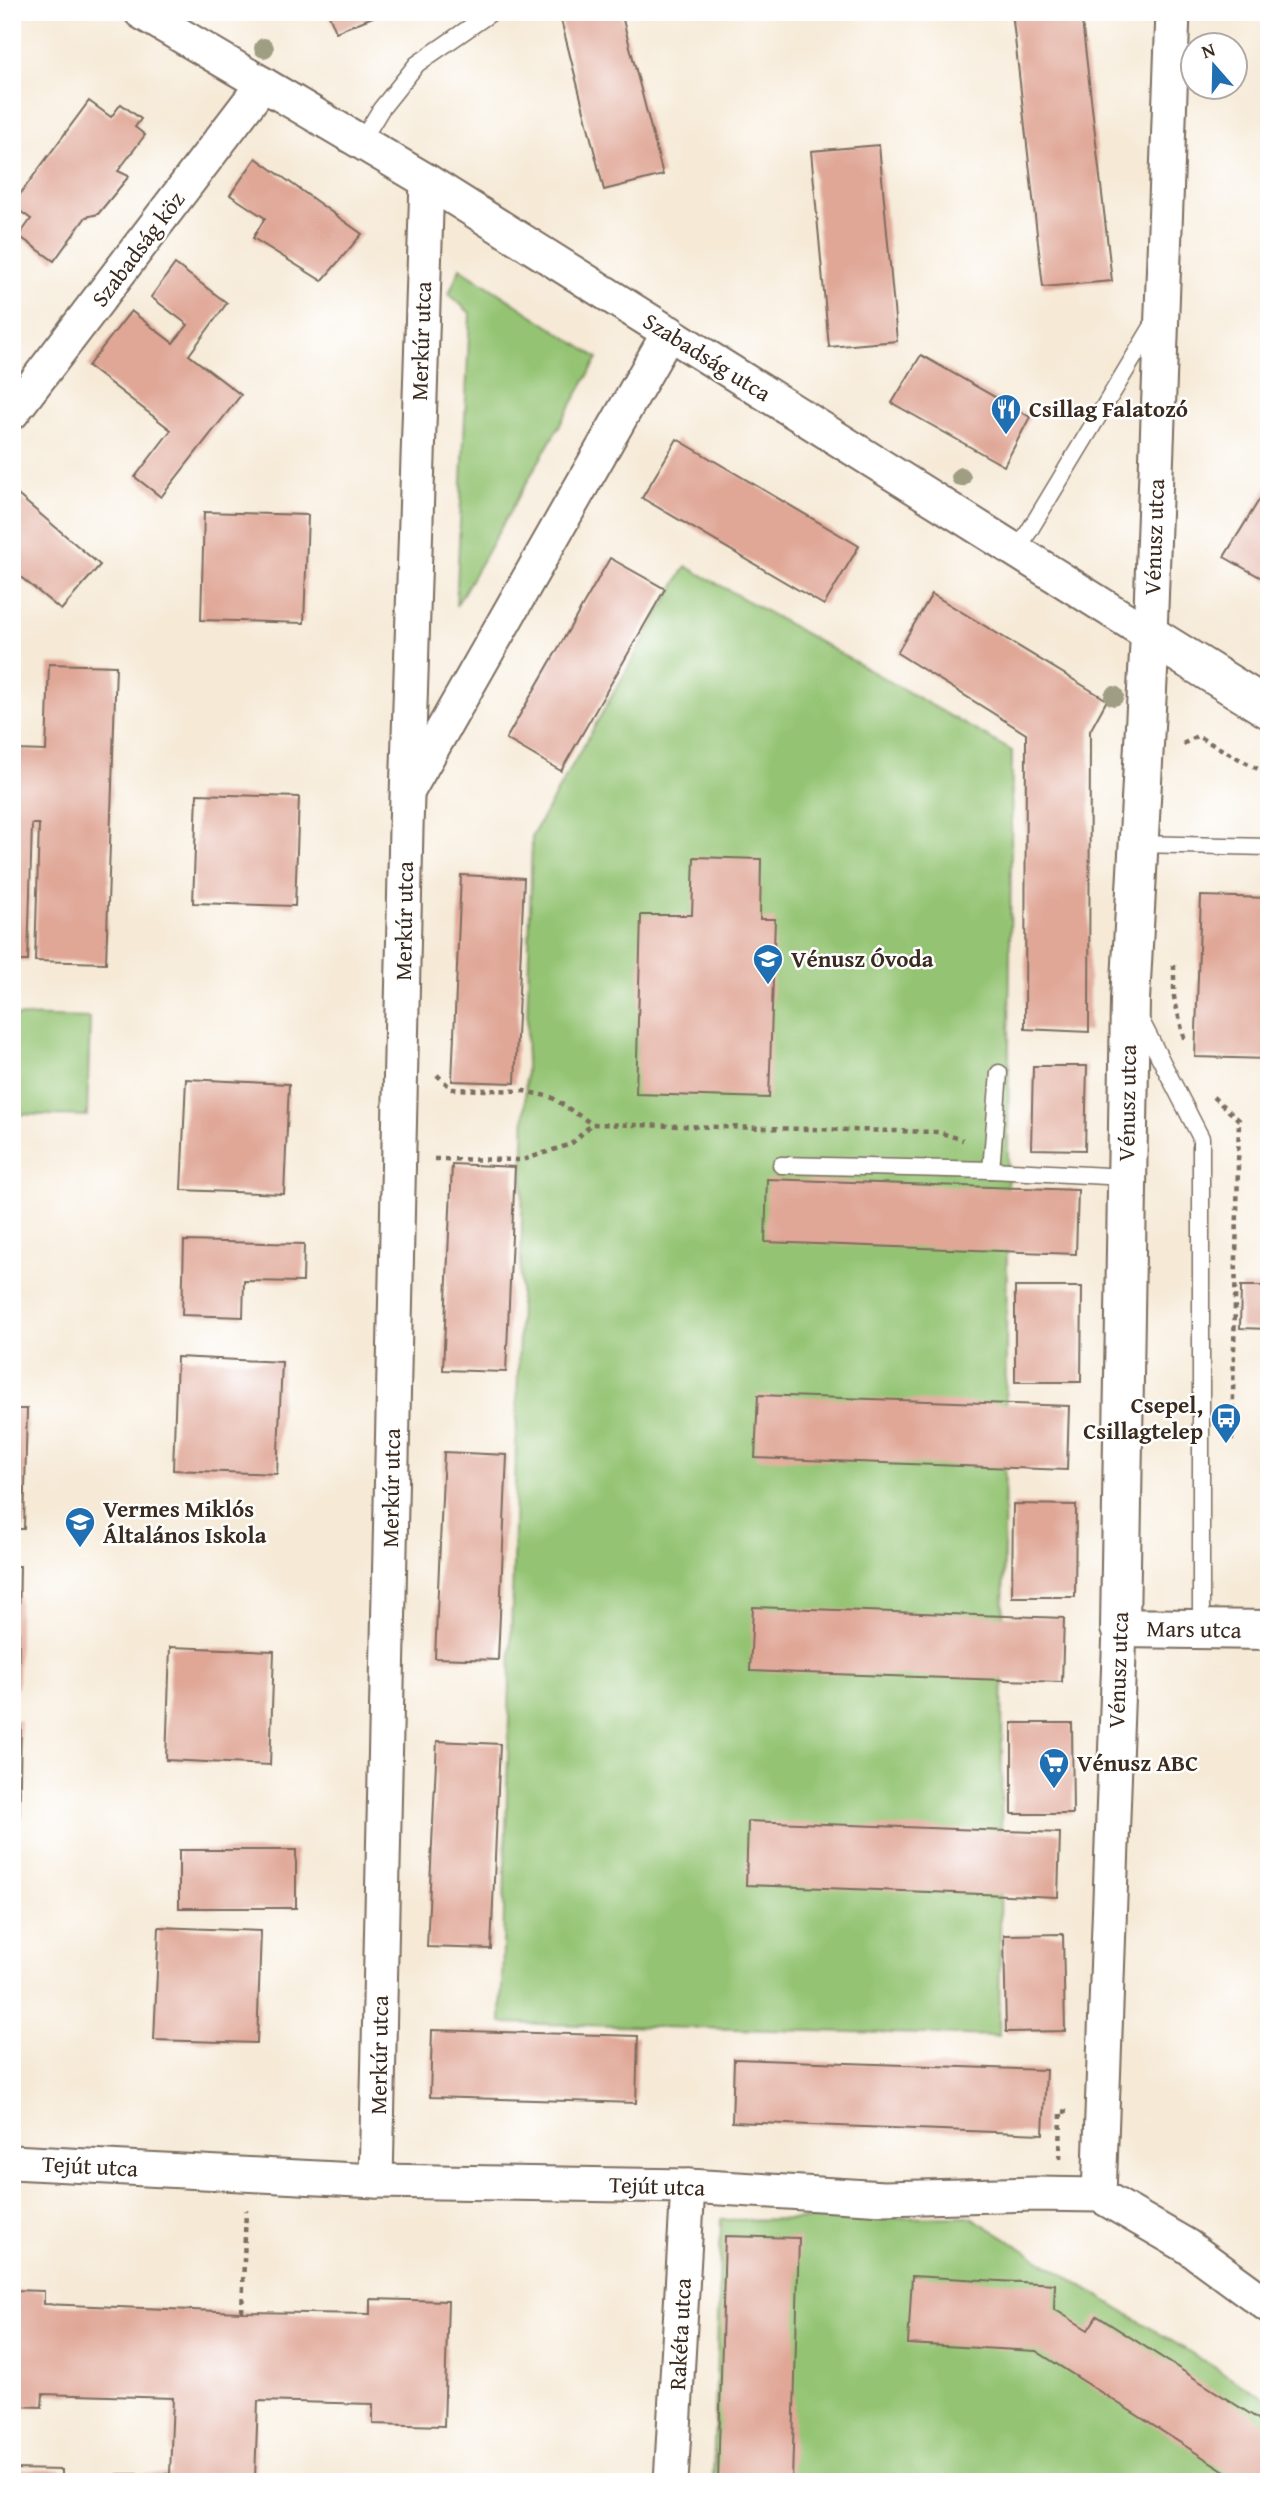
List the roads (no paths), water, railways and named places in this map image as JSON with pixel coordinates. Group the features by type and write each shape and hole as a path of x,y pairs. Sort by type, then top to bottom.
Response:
{"street":[{"name":"Szabadság utca","path":"141,12 427,181 1269,709"},
{"name":"Vénusz utca","path":"1099,2195 1120,1628 1130,1000 1150,635 1173,12"},
{"name":"Szabadság köz","path":"12,413 263,85"},
{"name":"Merkúr utca","path":"376,2181 407,795 427,181"},
{"name":"Merkúr utca","path":"407,795 669,332"},
{"name":"Mars utca","path":"1120,1628 1269,1630"},
{"name":"Tejút utca","path":"12,2162 376,2181 688,2186 884,2198 1099,2195 1186,2246 1269,2306"},
{"name":"Rakéta utca","path":"671,2482 688,2186"}],"lane":[{"path":"361,142 381,109 417,64 492,12"},
{"path":"1017,551 1162,311"},
{"path":"1137,844 1269,847"},
{"path":"1130,1000 1201,1138 1201,1629"},
{"path":"991,1170 999,1073"},
{"path":"782,1165 991,1170 1126,1177"}],"place":[{"name":"Csillag Falatozó","path":"1006,436"},
{"name":"Vénusz Óvoda","path":"768,986"},
{"name":"Csepel, Csillagtelep","path":"1226,1445"},
{"name":"Vermes Miklós Általános Iskola","path":"80,1549"},
{"name":"Vénusz ABC","path":"1054,1790"}]}
